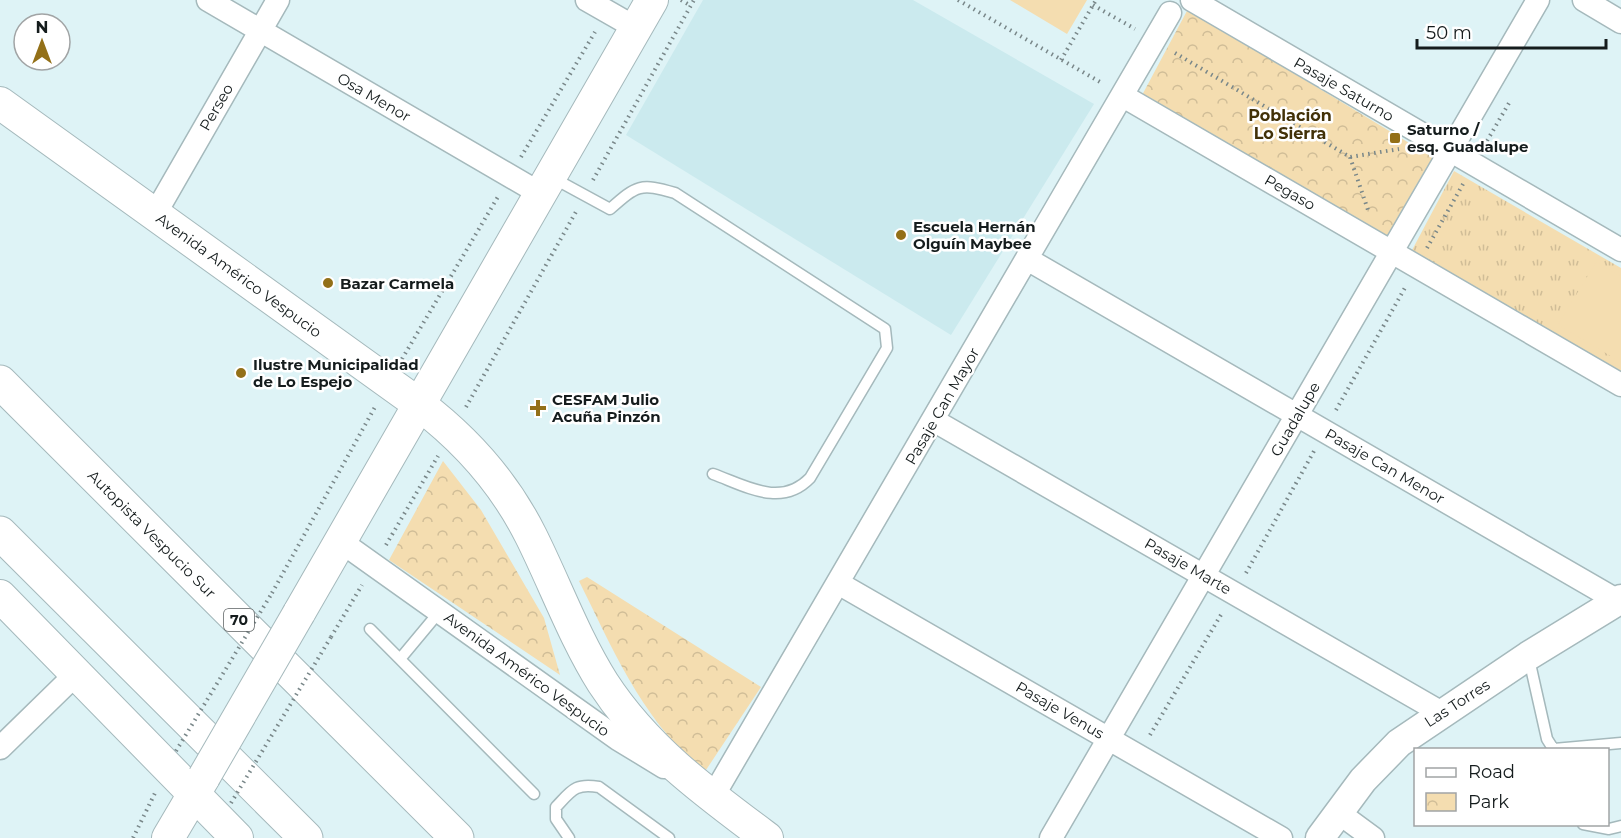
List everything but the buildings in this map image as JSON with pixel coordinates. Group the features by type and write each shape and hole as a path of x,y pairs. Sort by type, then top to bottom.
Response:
{"highway":[{"name":"Autopista Vespucio Sur","path":"0,382 458,838"},
{"path":"0,533 306,838"}],"main road":[{"path":"168,838 652,0"},
{"name":"Avenida Américo Vespucio","path":"3,109 155,214 420,405 452,432 479,459 516,509 591,660 615,700 639,731 701,789 767,838"},
{"path":"0,596 76,674 199,786 237,838"}],"street":[{"name":"Osa Menor","path":"208,0 510,176 545,185"},
{"name":"Perseo","path":"155,214 278,0"},
{"name":"Pasaje Saturno","path":"1192,0 1621,250"},
{"name":"Guadalupe","path":"1056,836 1109,739 1297,415 1384,247 1443,146 1538,0"},
{"path":"1584,0 1621,22"},
{"path":"597,6 636,28"},
{"name":"Pasaje Can Mayor","path":"701,789 838,583 1170,13"},
{"name":"Pegaso","path":"1123,96 1621,385"},
{"name":"Pasaje Can Menor","path":"1028,259 1620,600"},
{"name":"Pasaje Marte","path":"933,420 1442,713"},
{"name":"Avenida Américo Vespucio","path":"340,541 618,740 701,789"},
{"name":"Pasaje Venus","path":"838,583 1281,838"},
{"name":"Las Torres","path":"1320,838 1388,753 1414,731 1528,656 1620,600"},
{"path":"0,748 76,674"},
{"path":"1339,813 1373,838"}],"lane":[{"path":"545,185 585,196 610,209 635,187 651,186 675,194 885,328 887,348 810,478 800,488 784,493 763,493 713,474"},
{"path":"400,659 440,611"},
{"path":"370,629 534,794"},
{"path":"1528,656 1547,740 1553,748"},
{"path":"1565,748 1621,743"},
{"path":"569,838 556,819 556,807 574,787 587,785 599,787 669,838"},
{"path":"1590,826 1609,829 1621,826"}],"path":[{"path":"681,0 691,6"},
{"path":"231,803 452,432 694,0"},
{"path":"958,0 1123,96"},
{"path":"1061,60 1095,2 1154,41 1350,157 1443,146"},
{"path":"133,838 172,759 272,593 388,384 510,176 597,6"},
{"path":"1138,755 1234,593 1514,92"},
{"path":"1350,157 1384,247"}],"shaded area":[{"name":"Escuela Hernán Olguín Maybee","path":"703,0 913,0 1094,104 951,335 626,135"}],"green space":[{"path":"1010,0 1087,0 1067,34"},
{"path":"1188,9 1434,158 1386,238 1140,99"},
{"path":"1454,171 1621,268 1621,375 1410,254"},
{"path":"1596,262 1621,277 1621,362 1558,325"},
{"path":"443,461 481,510 544,618 560,675 389,560"},
{"path":"587,577 761,687 706,770 684,752 647,709 617,658 579,581"}],"place":[{"name":"Saturno / esq. Guadalupe","path":"1395,138"},
{"name":"Escuela Hernán Olguín Maybee","path":"901,235"},
{"name":"Bazar Carmela","path":"328,283"},
{"name":"Ilustre Municipalidad de Lo Espejo","path":"241,373"},
{"name":"CESFAM Julio Acuña Pinzón","path":"538,408"}],"district":[{"name":"Población Lo Sierra","path":"1290,124"}]}
